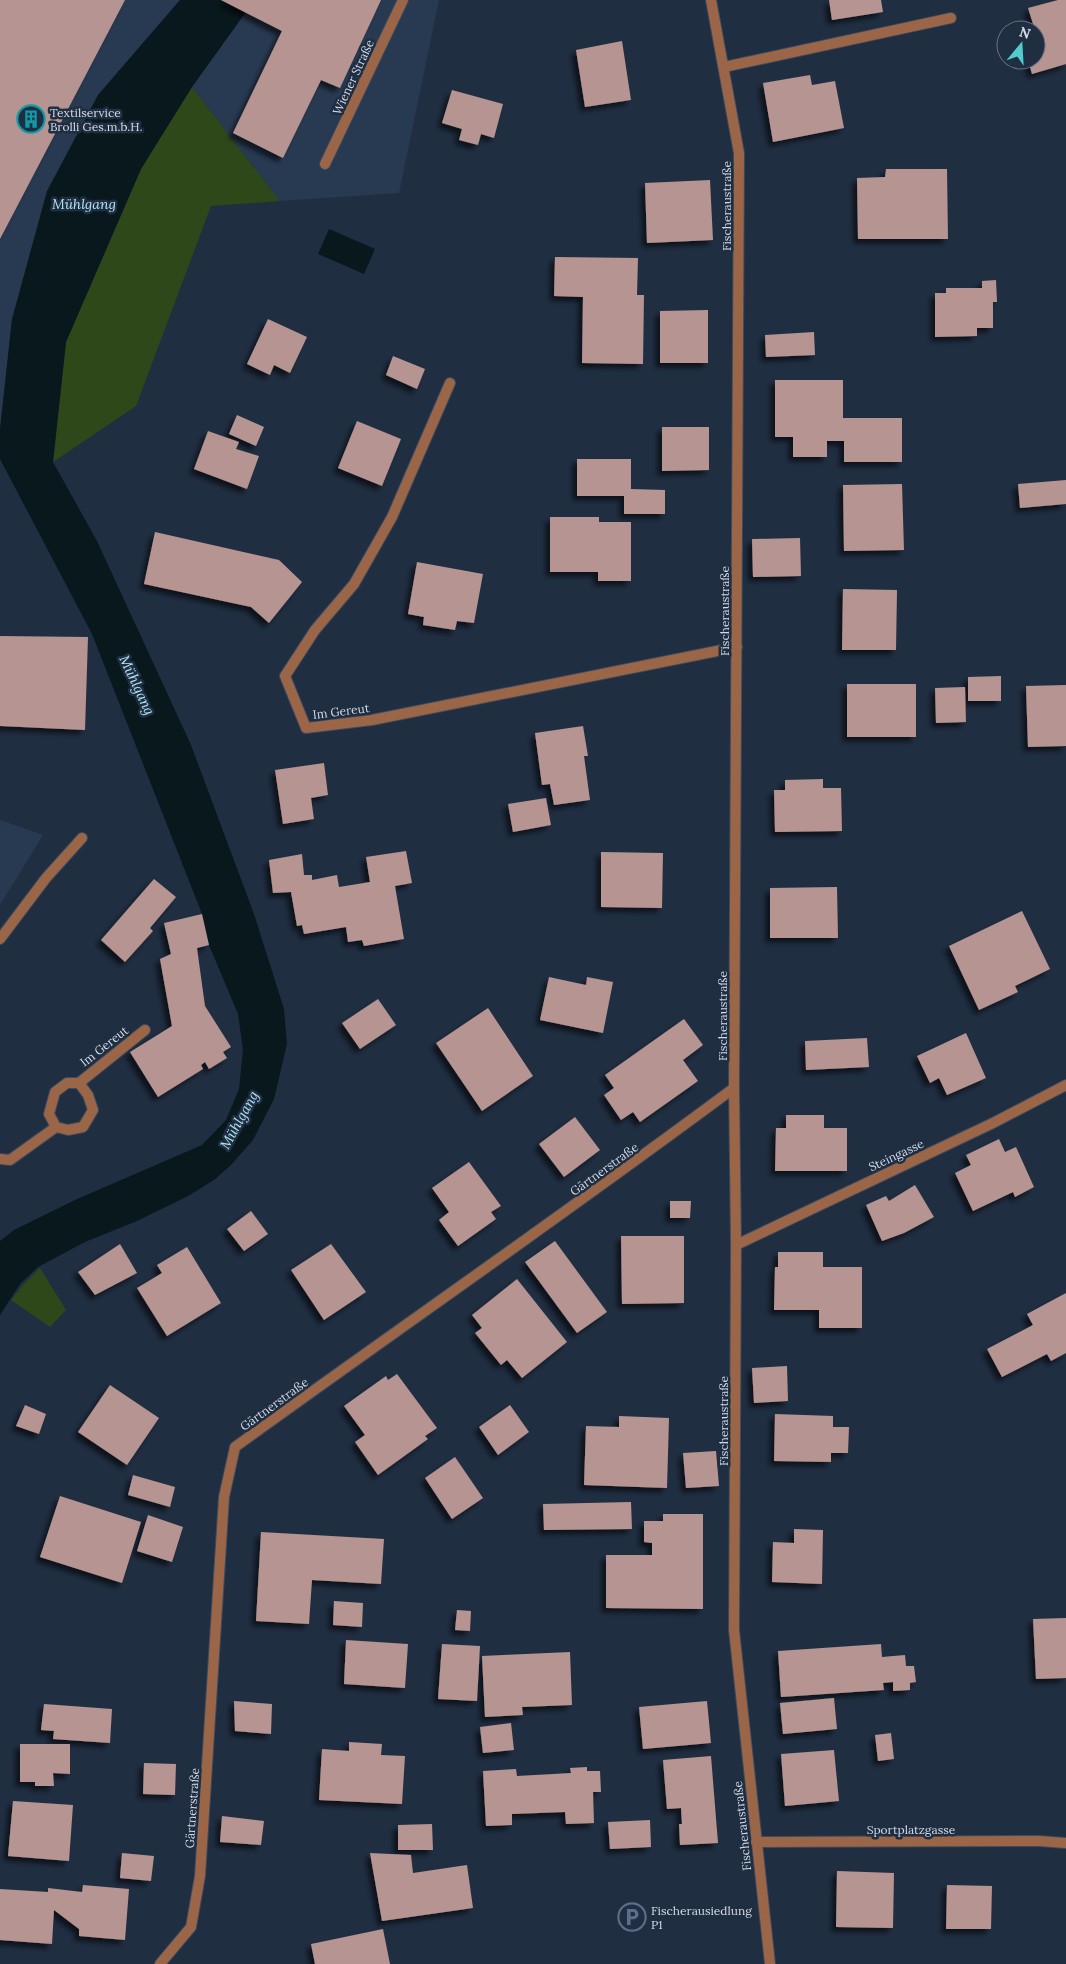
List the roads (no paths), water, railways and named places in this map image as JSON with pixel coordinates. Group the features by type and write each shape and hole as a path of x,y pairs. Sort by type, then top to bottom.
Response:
{"street":[{"name":"Wiener Straße","path":"325,164 403,0"},
{"name":"Fischeraustraße","path":"711,0 738,153 734,1630 770,1964"},
{"path":"724,68 951,18"},
{"name":"Im Gereut","path":"450,383 392,517 354,584 315,630 285,676 306,728 372,720 737,647"},
{"path":"0,939 46,878 82,838"},
{"name":"Im Gereut","path":"80,1083 86,1076 145,1030"},
{"name":"Im Gereut","path":"67,1082 80,1083 88,1095 93,1110 84,1127 68,1130 56,1127 49,1114 55,1092 67,1082"},
{"name":"Steingasse","path":"736,1245 993,1123 1066,1085"},
{"name":"Gärtnerstraße","path":"160,1964 191,1927 200,1876 224,1497 235,1447 622,1171 734,1088"},
{"path":"0,1159 10,1160 56,1127"},
{"name":"Sportplatzgasse","path":"756,1842 1038,1840 1066,1842"}],"water":[{"name":"Mühlgang","path":"180,0 221,0 246,12 192,87 141,169 66,342 53,462 97,541 191,745 254,914 284,1009 287,1044 274,1099 253,1140 231,1165 214,1180 188,1196 137,1221 85,1242 38,1267 20,1284 0,1315 0,1241 14,1230 75,1200 202,1145 226,1120 239,1089 243,1050 238,1014 209,945 202,914 92,634 0,459 0,429 12,319 47,191 98,95"},
{"path":"329,229 375,249 364,274 318,254"}],"place":[{"name":"Textilservice Brolli Ges.m.b.H.","path":"31,119"},
{"name":"Fischerausiedlung P1","path":"632,1917"}]}
